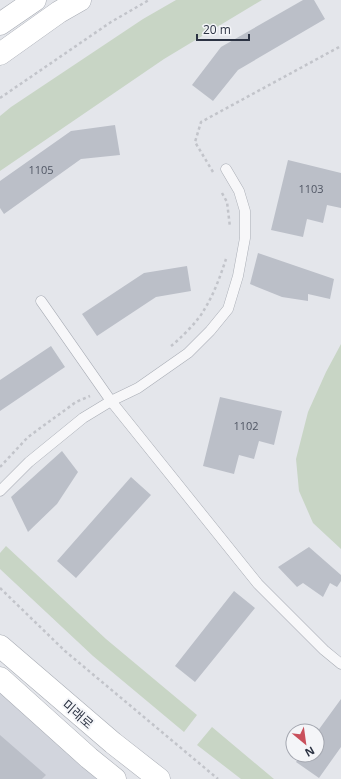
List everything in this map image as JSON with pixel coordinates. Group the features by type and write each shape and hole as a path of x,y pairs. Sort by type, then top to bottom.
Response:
{"street":[{"path":"0,24 35,0"},
{"path":"0,54 59,12 80,0"},
{"name":"미래로","path":"0,646 113,743 159,779"},
{"name":"미래로","path":"0,678 89,758 115,779"}],"lane":[{"path":"0,491 29,462 77,423 111,401 138,388 188,353 210,331 228,309 238,276 246,238 244,211 239,191 226,169"},
{"path":"41,301 111,401 258,584 324,650 341,664"},
{"path":"89,758 97,779"}],"path":[{"path":"0,98 111,22 149,0"},
{"path":"215,175 195,142 201,122 341,46"},
{"path":"221,189 227,202 230,234"},
{"path":"166,350 177,342 204,312 228,254"},
{"path":"0,467 28,437 76,402 103,390"},
{"path":"0,588 65,651 218,779"}],"shaded area":[{"path":"0,685 104,779 0,779"}],"green space":[{"path":"176,0 262,0 164,59 0,171 0,116 11,107 143,19"},
{"path":"341,344 341,549 313,523 299,491 296,459 308,412 326,372"},
{"path":"6,546 106,639 197,715 184,732 93,656 0,569 0,553"},
{"path":"212,727 274,779 241,779 197,745"}],"building":[{"path":"303,0 314,0 325,19 238,70 213,101 192,85 221,47"},
{"path":"115,125 120,155 81,159 4,214 0,208 0,181 71,131"},
{"path":"288,160 341,173 341,208 327,205 323,223 307,219 303,237 271,230"},
{"path":"258,253 334,279 330,299 308,294 308,301 282,297 250,284"},
{"path":"187,266 191,291 156,297 97,336 82,314 144,273"},
{"path":"51,346 65,367 0,411 0,380"},
{"path":"220,397 282,411 274,445 259,441 254,459 239,455 234,474 203,466"},
{"path":"62,451 78,472 57,504 28,532 11,497"},
{"path":"131,477 151,495 76,578 57,561"},
{"path":"309,547 341,575 341,581 337,587 330,583 323,597 303,583 297,587 278,567"},
{"path":"234,591 255,608 195,682 175,666"},
{"path":"341,699 341,747 319,778 297,763 325,763 325,723 324,723"},
{"path":"0,735 46,775 42,779 0,779"}]}
